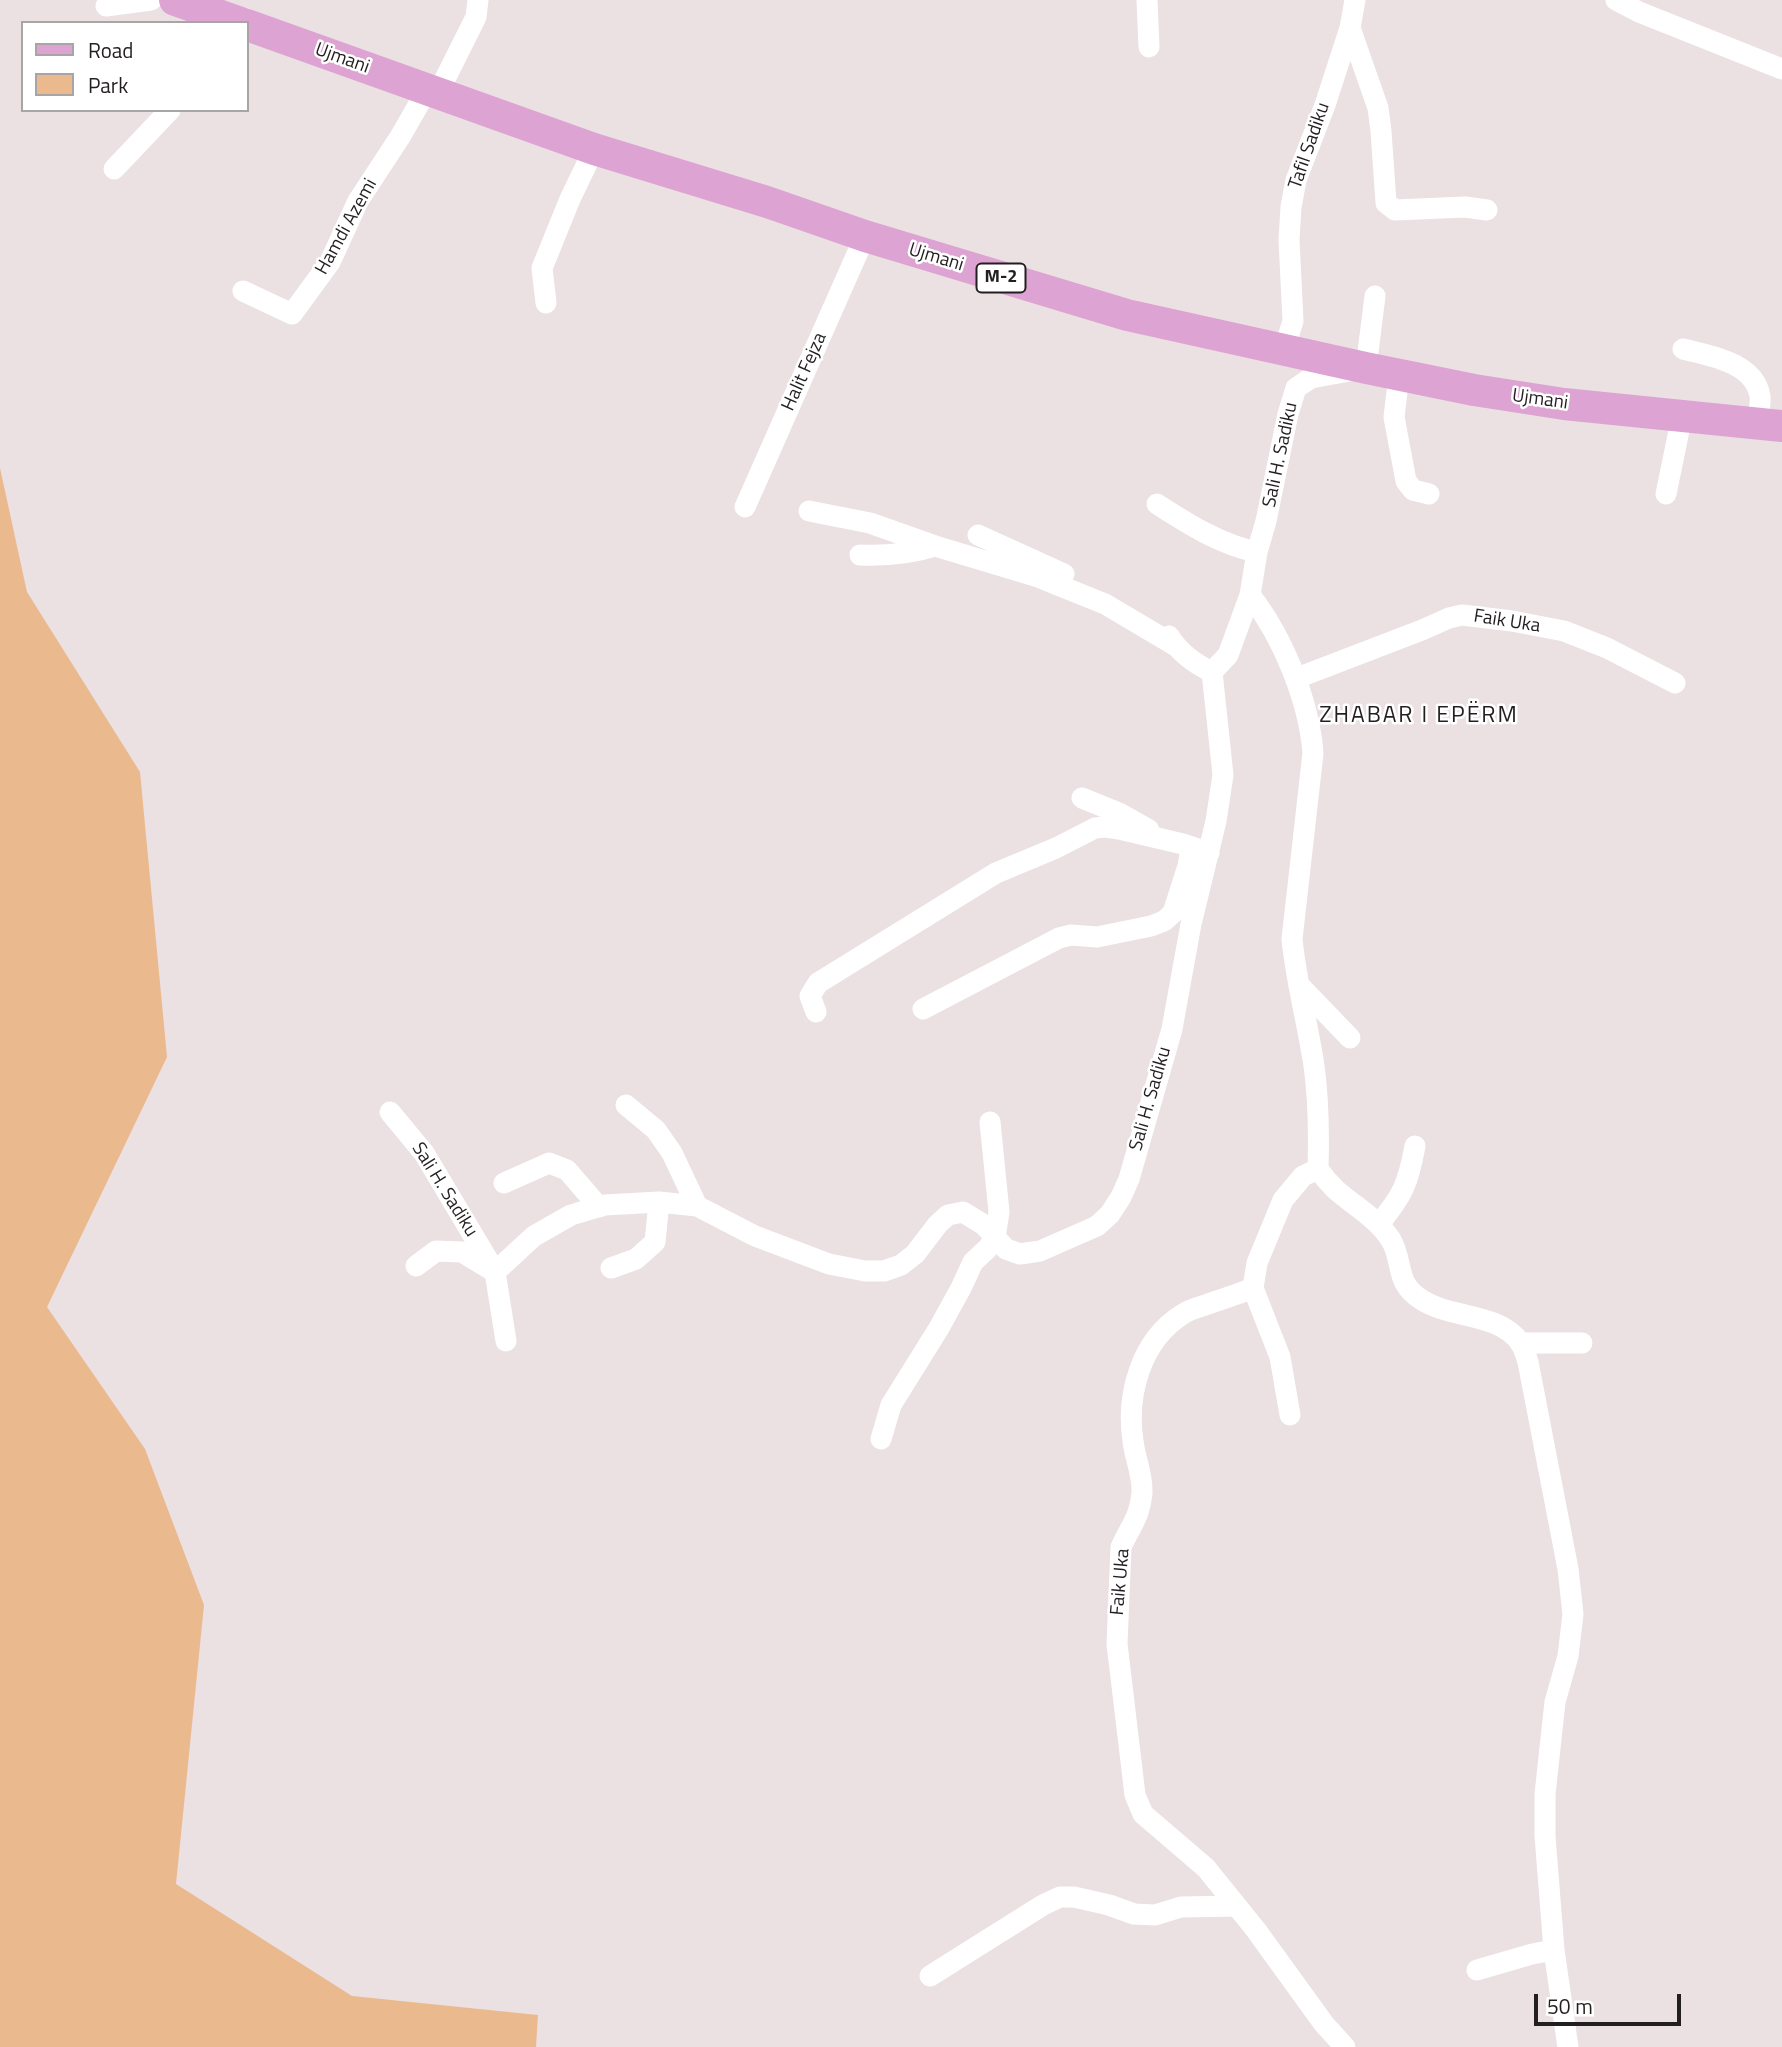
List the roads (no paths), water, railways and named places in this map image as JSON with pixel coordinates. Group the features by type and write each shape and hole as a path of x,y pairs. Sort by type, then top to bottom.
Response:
{"main road":[{"name":"Ujmani","path":"175,0 235,21"},
{"name":"Ujmani","path":"248,26 593,149 1127,315 1474,390 1564,404 1770,425"}],"street":[{"path":"106,6 151,0"},
{"path":"432,92 476,17 478,0"},
{"path":"1147,0 1149,47"},
{"name":"Tafil Sadiku","path":"1284,350 1293,321 1289,240 1296,180 1325,105 1350,28 1355,0"},
{"path":"1616,0 1639,12 1782,69"},
{"name":"Tafil Sadiku","path":"1350,28 1378,108 1386,203 1395,210 1465,207 1487,209"},
{"name":"Hamdi Azemi","path":"243,291 292,314 330,262 358,201 432,92"},
{"path":"114,169 168,112"},
{"path":"546,303 542,268 593,149"},
{"name":"Halit Fejza","path":"745,507 866,236"},
{"path":"1366,368 1375,296"},
{"name":"Ujmani","path":"1683,349 1730,362 1749,374 1760,395 1770,425"},
{"name":"Sali H. Sadiku","path":"923,1009 1059,938 1070,935 1097,937 1152,926 1173,913 1188,866 1200,850 1223,775 1212,672 1228,655 1250,595 1256,552 1266,521 1296,388 1311,378 1366,368"},
{"path":"1399,375 1394,417 1406,481 1413,490 1429,494"},
{"path":"1666,494 1682,416"},
{"path":"1157,504 1184,522 1237,548 1256,552"},
{"path":"809,511 870,523 935,546 1014,569 1105,604 1176,646 1212,672"},
{"path":"978,535 1118,597 1165,630 1176,646"},
{"path":"860,555 887,556 935,546"},
{"path":"1250,595 1297,678 1311,733 1313,753 1292,939 1314,1067 1319,1114 1318,1169 1333,1188 1378,1224 1392,1242 1408,1289 1423,1301 1504,1329 1520,1343 1528,1362 1568,1569 1573,1614 1568,1656 1556,1702 1545,1794 1545,1836 1554,1950 1568,2047"},
{"name":"Faik Uka","path":"1297,678 1462,615 1564,631 1607,648 1675,683"},
{"path":"1082,798 1148,828 1158,839"},
{"path":"816,1012 810,996 818,983 996,873 1095,828 1106,827 1200,850"},
{"name":"Sali H. Sadiku","path":"495,1272 534,1236 571,1215 599,1206 659,1202 697,1206 755,1236 829,1264 865,1271 884,1271 901,1265 915,1254 948,1215 963,1212 984,1225 1006,1249 1020,1254 1040,1251 1097,1226 1110,1214 1129,1179 1172,1028 1202,873 1200,850"},
{"path":"1300,986 1350,1038"},
{"path":"626,1105 656,1130 672,1153 697,1206"},
{"name":"Sali H. Sadiku","path":"390,1112 424,1153 495,1272 506,1341"},
{"path":"881,1439 891,1405 939,1328 973,1262 995,1238 999,1212 990,1122"},
{"path":"1378,1224 1398,1201 1410,1174 1415,1146"},
{"path":"504,1183 550,1163 567,1170 599,1206"},
{"path":"1290,1415 1280,1357 1253,1288 1257,1263 1283,1200 1303,1176 1318,1169"},
{"path":"611,1268 636,1259 655,1242 659,1202"},
{"name":"Sali H. Sadiku","path":"416,1266 436,1251 462,1252 495,1272"},
{"name":"Faik Uka","path":"1253,1288 1184,1312 1165,1327 1149,1349 1138,1372 1132,1396 1133,1442 1142,1478 1142,1491 1136,1523 1121,1547 1117,1644 1135,1795 1143,1814 1206,1868 1324,2024 1345,2047"},
{"path":"1520,1343 1582,1343"},
{"path":"930,1976 1059,1897 1074,1897 1134,1914 1155,1915 1181,1907 1237,1906"},
{"path":"1477,1970 1554,1950"}],"district":[{"name":"ZHABAR I EPËRM","path":"1419,716"}]}
